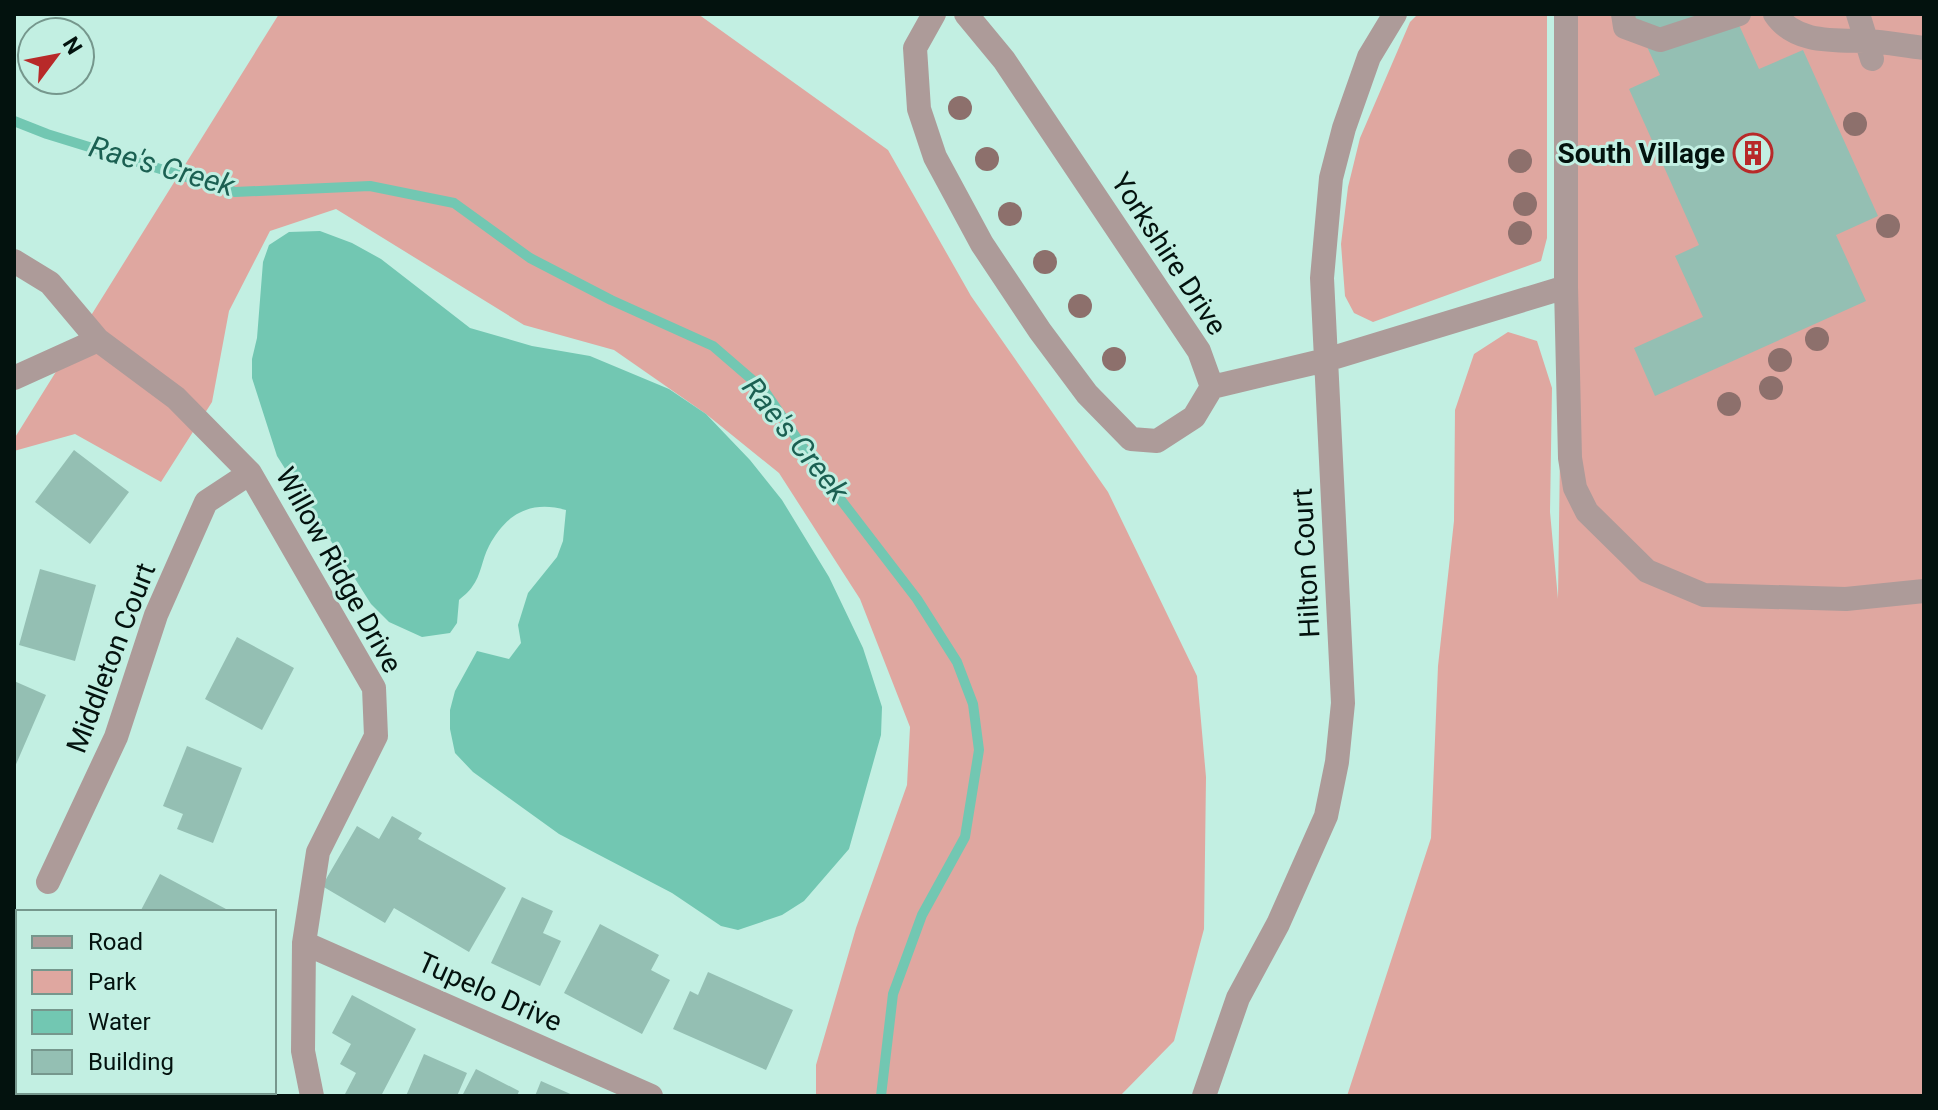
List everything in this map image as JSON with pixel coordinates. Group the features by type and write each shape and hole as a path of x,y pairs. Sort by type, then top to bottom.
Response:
{"street":[{"path":"934,14 915,48 919,109 935,157 982,244 1077,381 1131,439 1157,441 1194,417 1212,387 1326,360 1566,287"},
{"name":"Yorkshire Drive","path":"966,14 1004,60 1199,351 1212,387"},
{"name":"Hilton Court","path":"1204,1096 1238,998 1278,924 1326,816 1337,762 1343,703 1322,278 1331,178 1344,128 1369,57 1395,14"},
{"path":"1566,14 1566,287 1570,458 1575,488 1587,512 1647,571 1704,595 1846,599 1924,591"},
{"path":"1623,14 1625,27 1660,40 1739,14"},
{"path":"1774,14 1782,25 1816,40 1869,50 1924,48"},
{"path":"1858,14 1869,50"},
{"name":"Willow Ridge Drive","path":"14,261 50,283 98,340 176,398 250,473 374,688 376,736 318,852 304,943 303,1051 312,1096"},
{"path":"14,378 98,340"},
{"name":"Middleton Court","path":"48,882 116,737 156,615 206,502 250,473"},
{"name":"Tupelo Drive","path":"304,943 651,1096"}],"green space":[{"path":"279,14 698,14 888,150 971,296 1108,492 1197,676 1206,777 1204,929 1174,1041 1120,1096 816,1096 816,1065 856,928 907,785 910,727 860,599 779,473 706,414 614,350 524,325 336,209 270,231 229,311 212,402 161,482 75,434 14,451 14,439"},
{"path":"1418,14 1547,14 1547,238 1541,261 1373,322 1354,313 1345,296 1341,244 1348,187 1360,138 1410,22"},
{"path":"1566,14 1924,14 1924,1096 1347,1096 1431,838 1438,666 1454,521 1455,410 1474,354 1508,332 1537,341 1552,388 1550,512 1558,599"}],"water":[{"path":"320,231 352,243 381,259 470,328 532,346 590,356 669,389 706,414 750,460 782,500 829,577 863,648 882,707 881,735 849,849 804,901 782,915 738,930 721,926 672,893 559,834 473,772 455,753 450,710 455,691 477,651 509,659 521,643 518,625 528,593 557,557 563,541 566,510 553,507 530,509 520,512 503,525 489,546 475,583 459,600 457,623 450,633 422,637 389,622 371,604 277,456 252,378 263,262 269,245 289,232"}],"building":[{"name":"South Village","path":"1632,14 1734,14 1759,69 1803,50 1878,216 1836,235 1866,301 1655,396 1634,348 1703,317 1675,256 1699,245 1629,89 1660,75"},
{"path":"74,450 129,492 90,544 35,502"},
{"path":"40,569 96,585 75,661 19,645"},
{"path":"237,637 294,668 262,730 205,699"},
{"path":"14,681 46,695 14,769"},
{"path":"187,746 242,768 213,843 177,829 183,814 163,806"},
{"path":"392,816 422,833 418,839 506,888 469,952 394,908 385,923 322,886 357,826 379,839"},
{"path":"160,874 226,909 226,910 141,910"},
{"path":"522,897 553,911 543,933 561,941 540,986 491,963"},
{"path":"600,924 659,955 651,970 670,980 642,1034 564,993"},
{"path":"708,972 793,1010 766,1070 673,1029 690,991 698,995"},
{"path":"14,976 16,1071 14,1070"},
{"path":"352,995 416,1029 381,1096 345,1094 356,1073 340,1064 351,1044 332,1033"},
{"path":"424,1054 467,1073 457,1096 406,1096"},
{"path":"476,1069 519,1091 517,1096 462,1096"},
{"path":"541,1081 575,1096 535,1096"}],"waterway":[{"name":"Rae's Creek","path":"14,121 235,192 370,186 454,203 530,258 611,300 713,346 764,390 821,474 917,599 957,662 973,704 979,750 965,837 922,915 893,994 881,1096"}],"place":[{"name":"South Village","path":"1753,153"}]}
